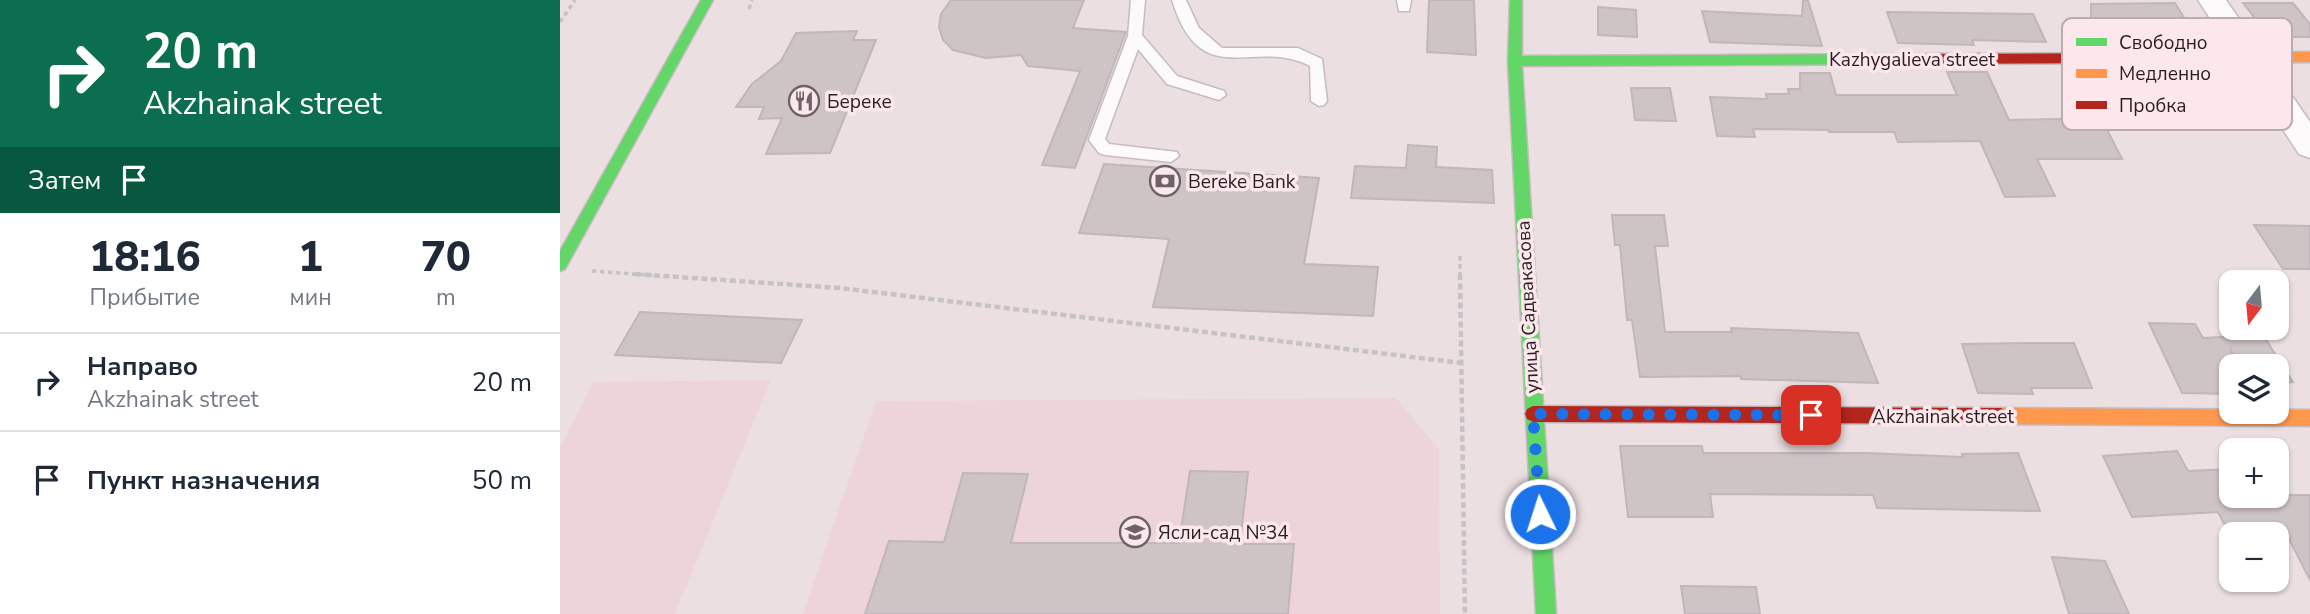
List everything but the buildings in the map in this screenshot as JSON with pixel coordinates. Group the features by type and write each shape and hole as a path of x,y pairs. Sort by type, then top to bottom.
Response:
{"street":[{"path":"560,265 707,0"},
{"name":"улица Садвакасова","path":"1516,0 1515,61 1546,614"},
{"path":"2212,0 2224,18"},
{"name":"Kazhygalieva street","path":"2292,57 2310,57"},
{"name":"Kazhygalieva street","path":"1515,61 2062,58"},
{"path":"2292,120 2310,146"},
{"name":"Akzhainak street","path":"1533,414 2310,418"}],"lane":[{"path":"1139,0 1135,36 1097,140 1105,149 1171,156"},
{"path":"1179,0 1181,9 1204,45 1211,50 1220,53 1298,52 1317,63 1319,101"},
{"path":"1135,36 1172,80 1219,95"}],"path":[{"path":"560,22 575,0"},
{"path":"749,9 752,0"},
{"path":"1460,256 1465,614"},
{"path":"587,271 840,288 1462,363"}],"shaded area":[{"path":"771,380 675,614 560,614 560,447 594,382"},
{"name":"Ясли-сад №34","path":"1396,398 1439,450 1440,614 803,614 876,401"}],"traffic: fast":[{"path":"560,265 707,0"},
{"path":"1516,0 1515,61 1546,614"},
{"path":"1515,61 1904,59"}],"traffic: slow":[{"path":"2292,57 2310,57"},
{"path":"2001,416 2310,418"}],"traffic: jam":[{"path":"1904,59 2062,58"},
{"path":"1533,414 2001,416"}],"place":[{"name":"Береке","path":"804,101"},
{"name":"Bereke Bank","path":"1165,181"},
{"name":"Ясли-сад №34","path":"1135,532"}],"route":[{"path":"1540,514 1533,414 1811,415"}]}
